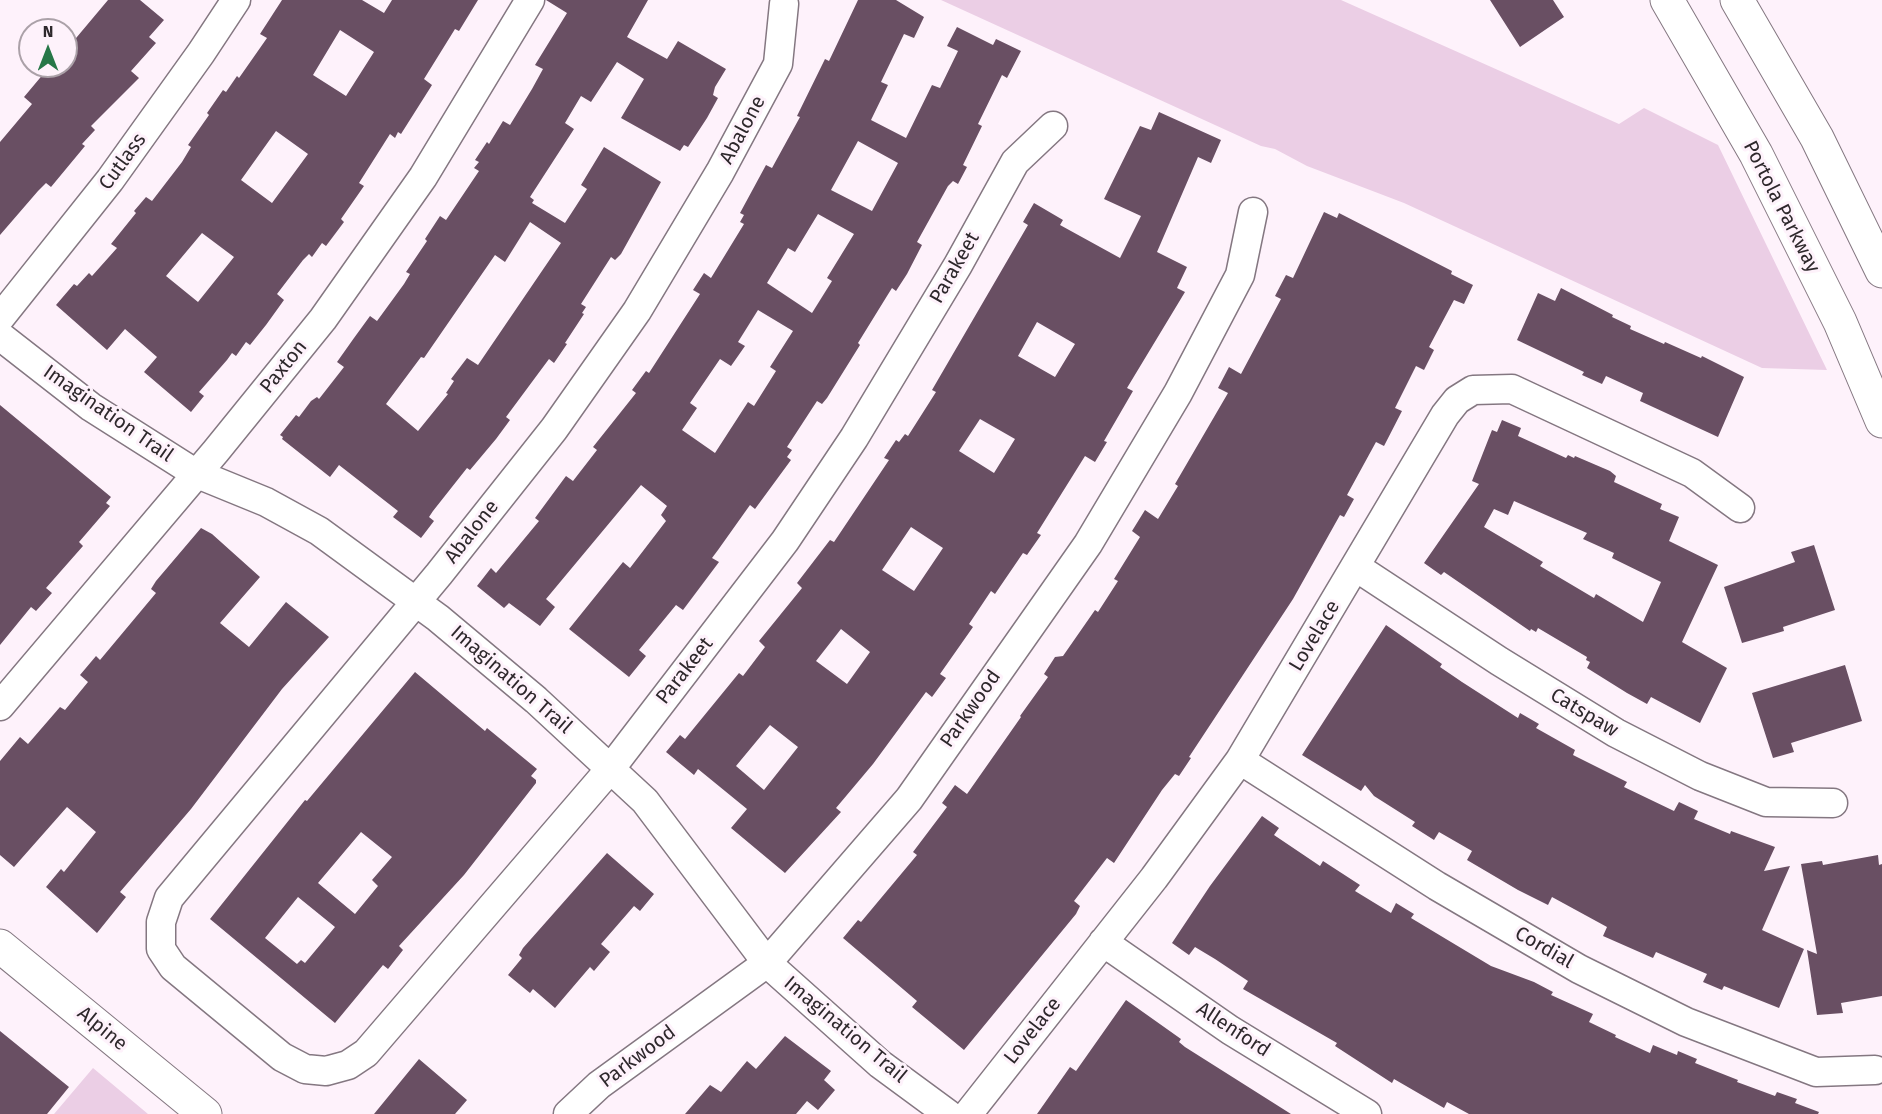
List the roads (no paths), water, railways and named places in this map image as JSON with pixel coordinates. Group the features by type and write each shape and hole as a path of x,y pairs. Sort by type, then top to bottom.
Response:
{"main road":[{"name":"Portola Parkway","path":"1667,0 1756,154 1840,322 1882,421"},
{"path":"1737,0 1817,138 1882,271"},
{"name":"Alpine","path":"0,946 206,1113"}],"street":[{"name":"Cutlass","path":"0,318 111,180 236,0"},
{"name":"Paxton","path":"0,706 330,310 423,177 530,0"},
{"name":"Abalone","path":"227,1013 173,968 161,949 161,921 169,898 417,602 554,429 637,311 720,172 778,64 784,4"},
{"name":"Parakeet","path":"227,1013 282,1057 305,1069 326,1071 348,1065 366,1053 610,768 785,541 854,438 958,265 1015,162 1053,126"},
{"name":"Parkwood","path":"568,1114 599,1085 767,963 909,799 1088,544 1178,393 1240,275 1253,212"},
{"name":"Imagination Trail","path":"0,336 91,407 195,473 266,502 319,531 417,602 536,700 645,801 767,963 880,1064 948,1114"},
{"name":"Lovelace","path":"968,1114 1154,878 1240,760 1445,415 1458,400 1473,390 1512,389 1692,473 1740,508"},
{"name":"Catspaw","path":"1356,567 1498,661 1616,733 1700,776 1766,802 1833,803"},
{"name":"Cordial","path":"1240,760 1437,886 1579,969 1675,1017 1816,1072 1875,1070"},
{"name":"Allenford","path":"1103,942 1230,1029 1367,1114"}]}
